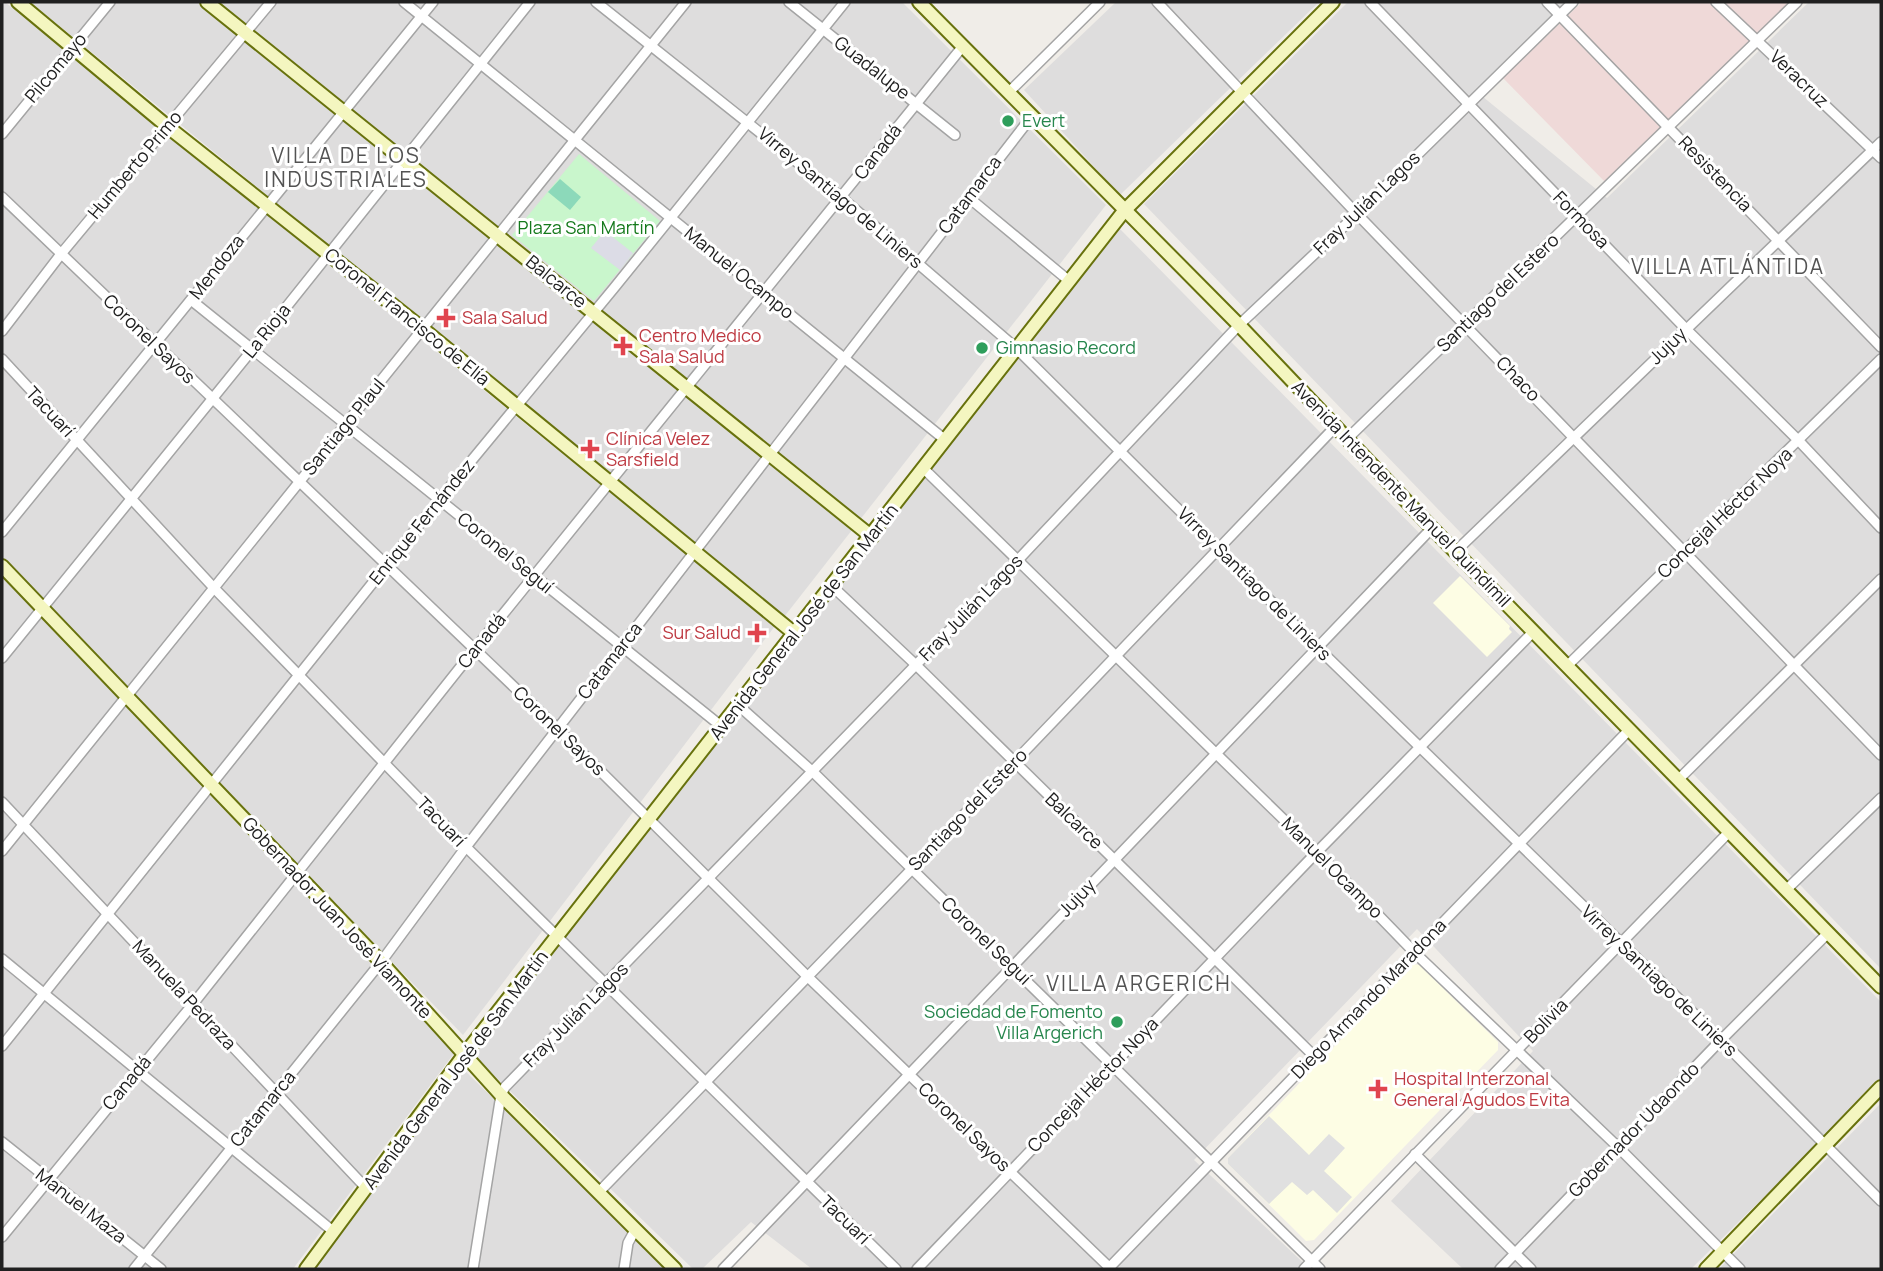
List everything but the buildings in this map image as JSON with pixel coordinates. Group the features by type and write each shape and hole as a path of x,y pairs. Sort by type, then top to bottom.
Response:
{"street":[{"name":"Coronel Francisco de Elía","path":"18,2 168,127 423,329 795,634"},
{"name":"Pilcomayo","path":"2,134 110,2"},
{"name":"Balcarce","path":"207,2 872,537"},
{"name":"Humberto Primo","path":"2,331 61,254 271,2"},
{"name":"Manuel Ocampo","path":"404,2 944,439"},
{"name":"Mendoza","path":"2,532 433,2"},
{"name":"La Rioja","path":"2,658 530,2"},
{"name":"Virrey Santiago de Liniers","path":"596,2 842,198 1016,348 1319,649 1721,1040 1881,1202"},
{"name":"Santiago Plaul","path":"2,851 686,2"},
{"name":"Guadalupe","path":"789,2 955,135"},
{"name":"Enrique Fernández","path":"2,1046 439,499 594,313 845,2"},
{"name":"Avenida Intendente Manuel Quindimil","path":"919,2 1239,325 1533,632 1828,933 1879,981"},
{"path":"1009,92 1100,2"},
{"name":"Chaco","path":"1157,2 1357,214 1881,755"},
{"name":"Avenida General José de San Martín","path":"306,1269 464,1055 872,537 944,439 1124,211 1333,2"},
{"name":"Formosa","path":"1370,2 1881,527"},
{"name":"Resistencia","path":"1547,2 1881,348"},
{"name":"Fray Julián Lagos","path":"500,1095 511,1080 1018,560 1239,325 1357,214 1573,2"},
{"name":"Veracruz","path":"1716,2 1881,158"},
{"name":"Santiago del Estero","path":"1348,438 1797,2"},
{"name":"Canadá","path":"2,1237 193,1004 474,650 963,46"},
{"name":"Catamarca","path":"134,1269 381,962 466,847 1032,116"},
{"name":"Jujuy","path":"1456,551 1881,142"},
{"name":"Coronel Sayos","path":"2,197 558,729 808,977 1110,1269"},
{"path":"968,197 1069,280"},
{"name":"Coronel Seguí","path":"191,300 721,726"},
{"name":"Tacuarí","path":"2,359 130,500 466,847 896,1269"},
{"name":"Concejal Héctor Noya","path":"1567,665 1881,359"},
{"name":"Santiago del Estero","path":"598,1193 1336,426"},
{"name":"Manuel Ocampo","path":"923,468 1740,1269"},
{"name":"Jujuy","path":"723,1269 1433,528"},
{"name":"Gobernador Juan José Viamonte","path":"2,566 381,962 500,1095 675,1269"},
{"path":"1679,779 1881,579"},
{"name":"Balcarce","path":"832,586 1314,1056"},
{"name":"Concejal Héctor Noya","path":"917,1269 1317,852 1533,632"},
{"name":"Coronel Seguí","path":"738,705 813,772 1320,1269"},
{"name":"Diego Armando Maradona","path":"1110,1269 1630,729"},
{"path":"1786,890 1881,798"},
{"name":"Manuela Pedraza","path":"2,802 366,1188"},
{"name":"Bolivia","path":"1304,1269 1729,832"},
{"name":"Gobernador Udaondo","path":"1500,1269 1828,933"},
{"path":"2,959 334,1232"},
{"path":"1706,1269 1881,1087"},
{"path":"473,1269 500,1095"},
{"name":"Manuel Maza","path":"2,1142 161,1269"},
{"path":"1415,1154 1531,1269"},
{"path":"624,1269 628,1243 635,1230"}],"shaded area":[{"path":"2,2 775,626 463,1035 2,561"},
{"path":"30,2 902,2 1106,205 784,617"},
{"path":"1116,2 1319,2 1120,195 1024,90"},
{"path":"1348,2 1567,2 1477,92 1607,198 1809,2 1881,2 1881,969 1144,204"},
{"path":"1582,2 1790,2 1609,186 1503,78"},
{"path":"1120,229 1881,1002 1881,1081 1691,1269 1463,1269 1391,1201 1533,1051 1417,929 1194,1160 1310,1269 812,1269 751,1222 702,1269 693,1269 468,1050"},
{"path":"605,231 633,253 620,270 591,248"},
{"path":"1460,576 1510,626 1512,632 1487,657 1433,603"},
{"path":"2,577 455,1052 293,1269 2,1269"},
{"name":"Hospital Interzonal General Agudos Evita","path":"1413,964 1419,965 1498,1042 1498,1050 1314,1240 1306,1241 1228,1164 1228,1158"},
{"path":"459,1065 668,1269 311,1269"},
{"path":"1881,1103 1881,1269 1719,1269"},
{"path":"1269,1116 1309,1155 1329,1134 1345,1148 1324,1171 1352,1197 1337,1213 1313,1190 1307,1195 1292,1182 1269,1204 1228,1164 1228,1158"}],"green space":[{"name":"Plaza San Martín","path":"579,154 660,221 594,301 512,235"},
{"path":"560,179 581,197 570,210 548,192"}],"place":[{"name":"Evert","path":"1008,121"},
{"name":"Sala Salud","path":"446,318"},
{"name":"Centro Medico Sala Salud","path":"623,346"},
{"name":"Gimnasio Record","path":"982,348"},
{"name":"Clínica Velez Sarsfield","path":"590,449"},
{"name":"Sur Salud","path":"757,633"},
{"name":"Sociedad de Fomento Villa Argerich","path":"1117,1022"},
{"name":"Hospital Interzonal General Agudos Evita","path":"1378,1089"}],"district":[{"name":"VILLA DE LOS INDUSTRIALES","path":"346,168"},
{"name":"VILLA ATLÁNTIDA","path":"1728,267"},
{"name":"VILLA ARGERICH","path":"1139,984"}]}
